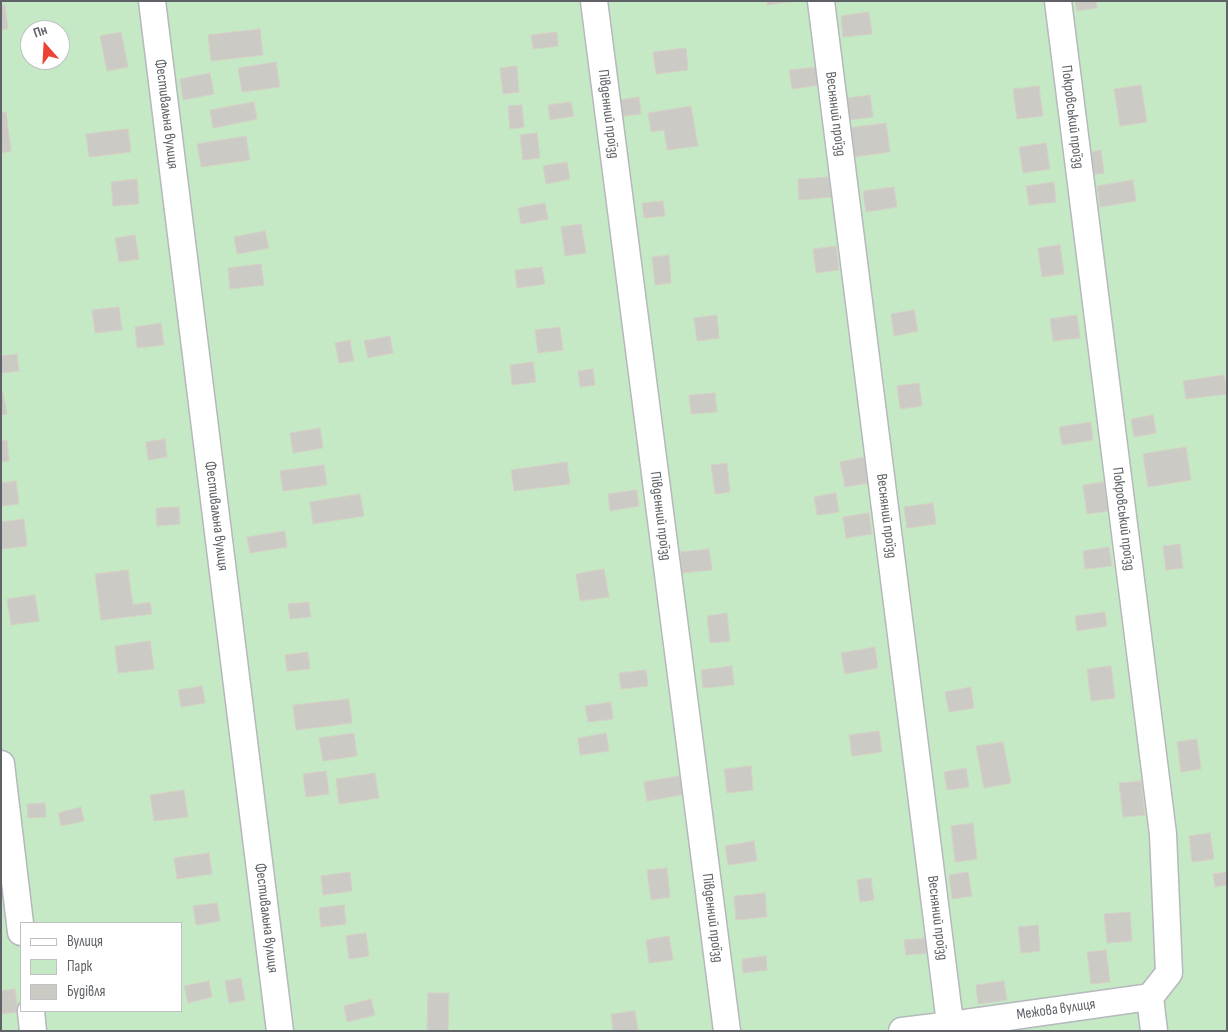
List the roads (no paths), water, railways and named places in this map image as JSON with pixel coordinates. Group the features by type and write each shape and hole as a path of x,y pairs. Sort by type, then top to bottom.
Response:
{"street":[{"name":"Фестивальна вулиця","path":"152,1 280,1031"},
{"name":"Південний проїзд","path":"594,1 727,1031"},
{"name":"Весняний проїзд","path":"821,1 951,1028"},
{"name":"Покровський проїзд","path":"1058,1 1163,834 1169,973 1150,997"},
{"path":"1,764 20,924"},
{"name":"Межова вулиця","path":"902,1031 951,1028 1150,997"},
{"path":"1150,997 1154,1031"},
{"path":"31,1012 33,1031"}]}
